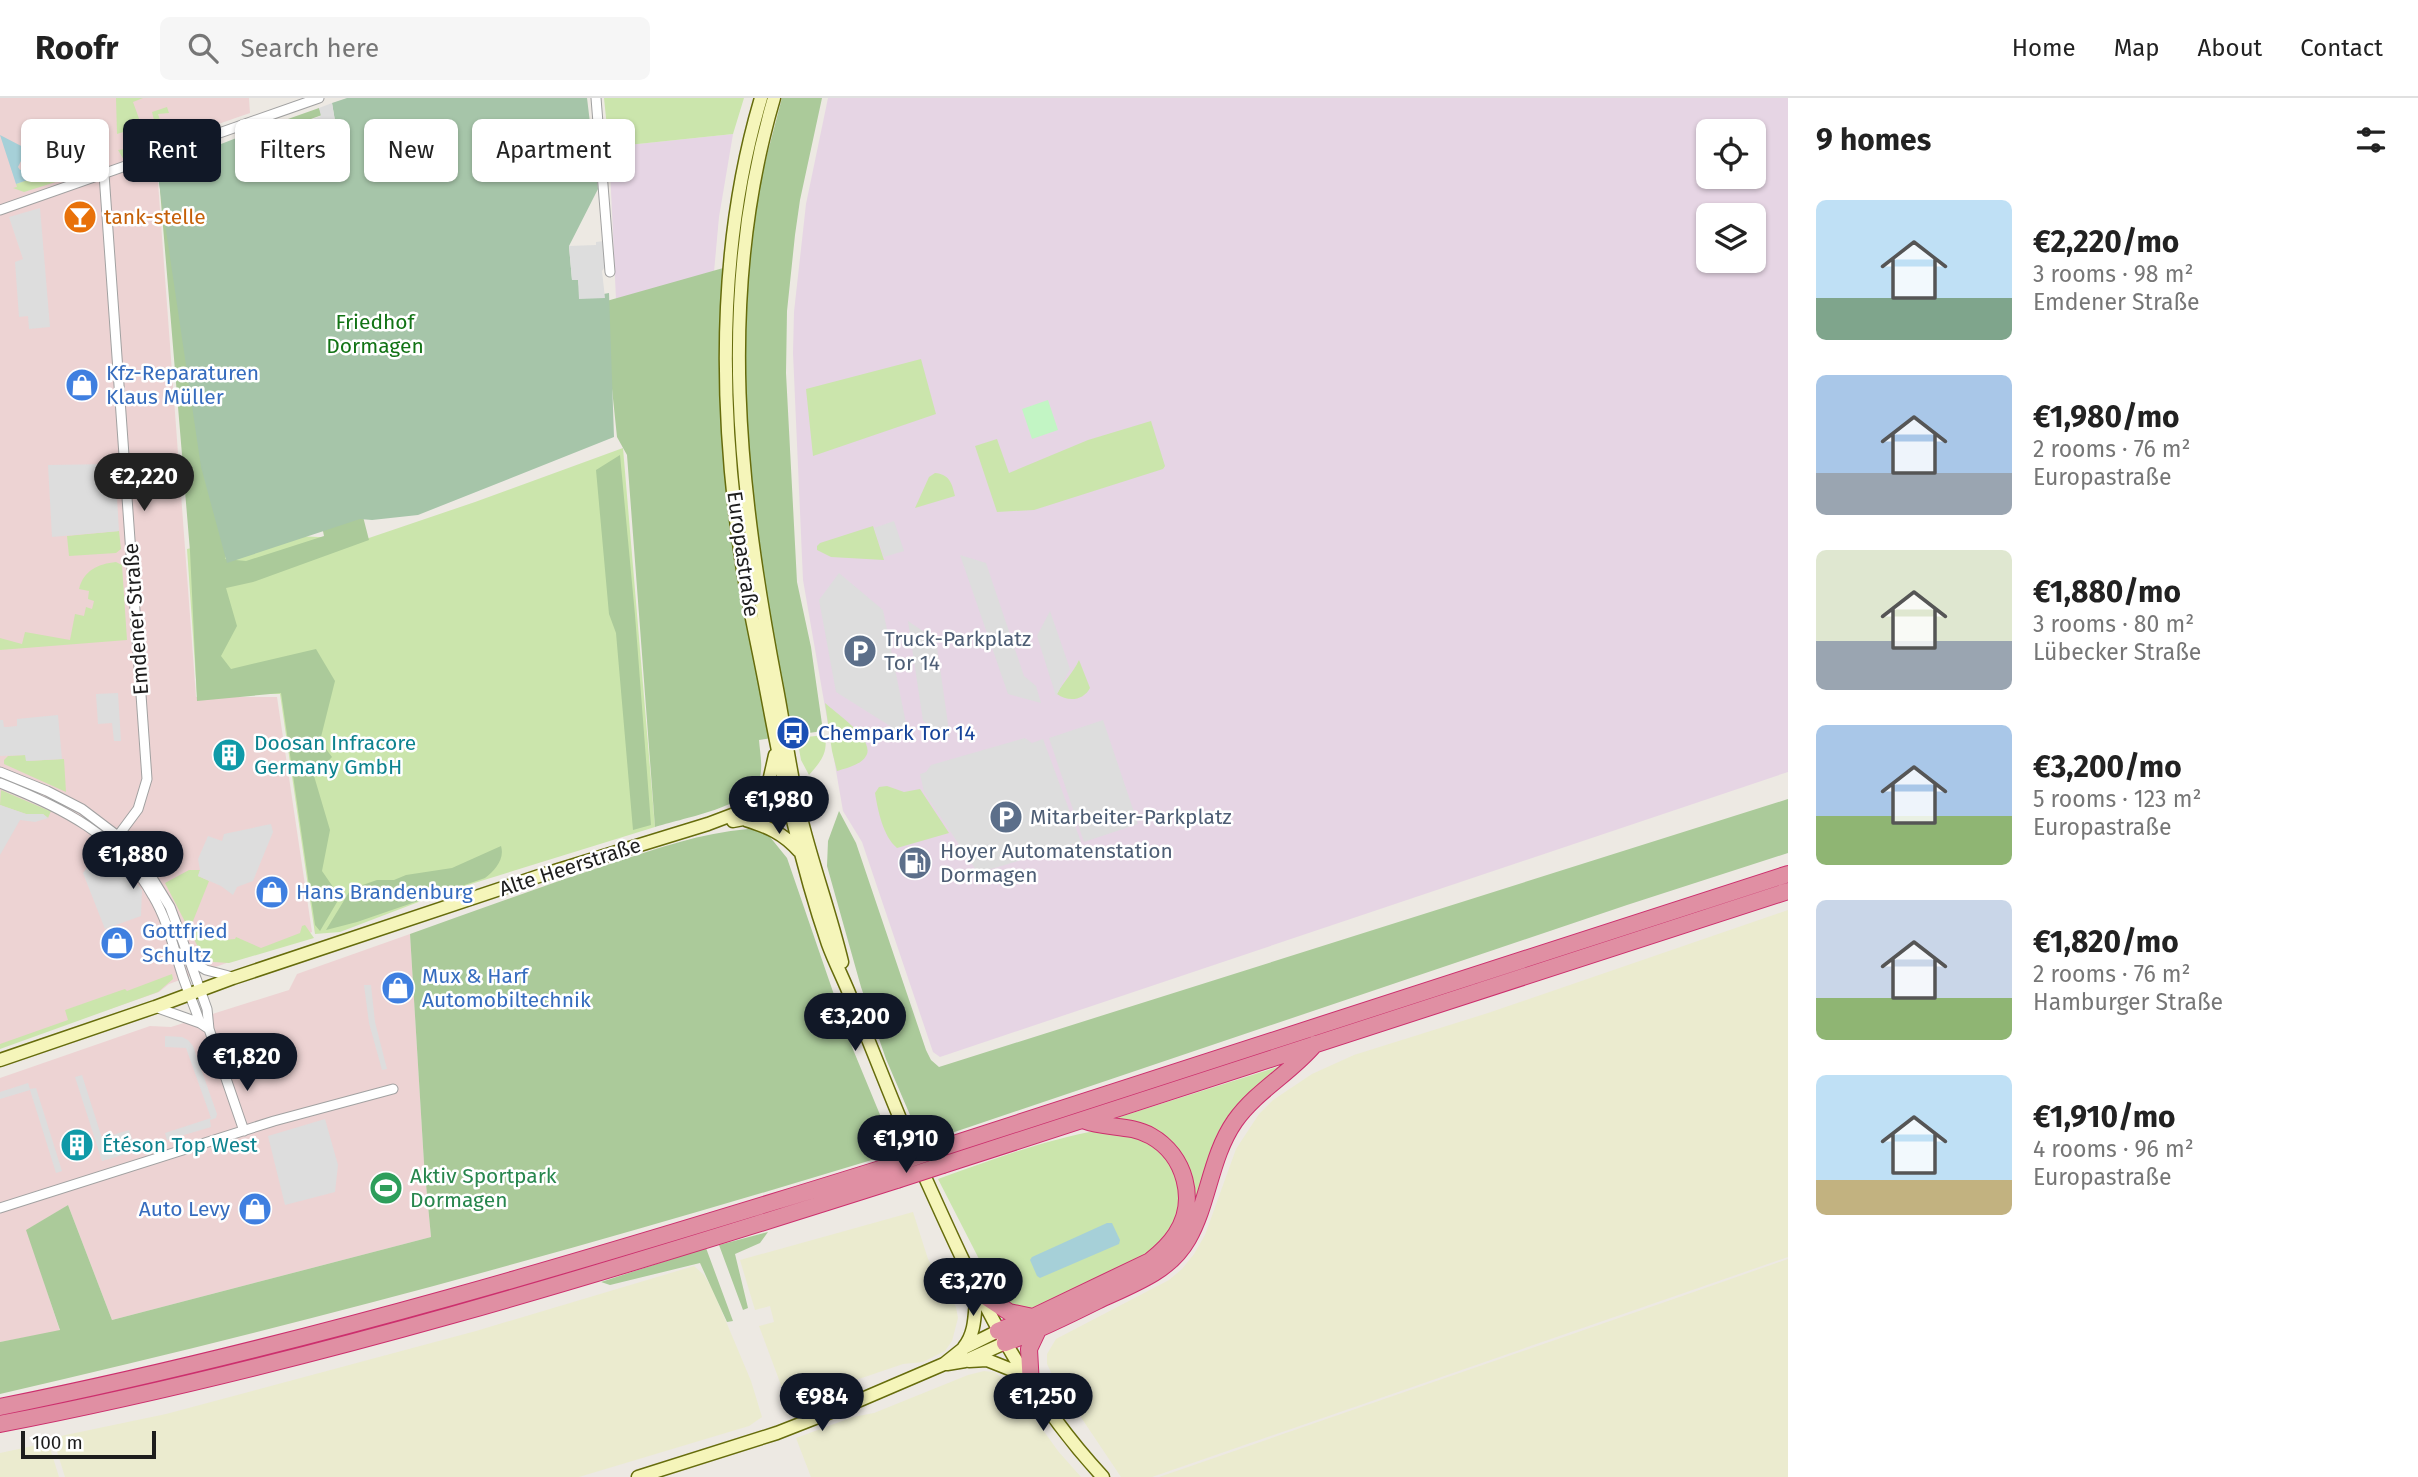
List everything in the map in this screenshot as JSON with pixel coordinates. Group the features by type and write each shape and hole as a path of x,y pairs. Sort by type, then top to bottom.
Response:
{"highway":[{"path":"0,1424 148,1392 423,1323 727,1233 895,1172 1788,874"},
{"path":"940,1157 1083,1120 1788,891"},
{"path":"1001,1337 1156,1272 1176,1256 1196,1222 1213,1164 1234,1122 1255,1097 1301,1061 1315,1044"},
{"path":"1035,1323 1150,1261 1165,1249 1178,1233 1185,1216 1187,1202 1182,1172 1175,1156 1163,1144 1135,1129 1099,1126 1083,1120"},
{"path":"0,1407 152,1375 420,1307 680,1230 895,1172"},
{"path":"977,1291 1009,1312 1035,1323"},
{"path":"1027,1381 1029,1349 1035,1323"}],"main road":[{"name":"Europastraße","path":"761,98 734,215 727,296 726,358 733,485 742,562 777,748 852,1000"},
{"name":"Europastraße","path":"774,98 754,173 747,217 740,285 738,358 741,426 754,562 801,853 829,947 889,1094 977,1291 1027,1381 1067,1438 1103,1477"},
{"path":"753,807 768,786 777,748"},
{"name":"Alte Heerstraße","path":"0,1060 233,978 640,843 708,824 753,807 793,804"},
{"name":"Alte Heerstraße","path":"708,824 742,819 793,804"},
{"path":"742,819 780,833 801,853"},
{"path":"965,1355 974,1326 977,1291"},
{"path":"638,1477 781,1431 846,1406 1001,1337"},
{"path":"965,1355 987,1360 1027,1381"}],"street":[{"path":"109,172 319,98"},
{"path":"596,98 610,272"},
{"path":"0,210 81,182"},
{"name":"Emdener Straße","path":"105,182 146,763 142,802 115,840"},
{"path":"0,772 64,799 146,868 162,893 190,960 200,1023"},
{"path":"0,783 59,808 115,840 140,874 154,896 195,992 209,1017 209,1029 244,1130"},
{"path":"190,960 206,970 233,978"},
{"path":"155,1007 200,1023 209,1029"},
{"path":"0,1208 244,1130 393,1088"}],"shaded area":[{"path":"0,98 249,98 250,113 221,123 221,119 123,119 123,182 158,182 196,697 277,697 312,932 169,984 159,992 0,1047"},
{"path":"828,98 1788,98 1788,772 940,1057 933,1052 862,842 843,811 803,580 793,353 794,312 806,204"},
{"path":"332,103 335,119 313,119 321,116 319,108"},
{"path":"733,134 719,217 714,272 616,299 611,182 635,182 635,144"},
{"path":"40,208 50,327 29,329 28,316 19,317 15,262 23,259 9,217"},
{"path":"604,241 605,267 602,271 605,298 579,299 578,280 572,280 569,246 596,245 596,242"},
{"path":"115,464 119,531 52,537 48,465"},
{"path":"894,521 904,551 884,557 874,528"},
{"path":"960,555 986,563 1024,676 1036,686 1041,703 1008,694"},
{"name":"Truck-Parkplatz Tor 14","path":"839,573 883,610 909,738 836,692 819,600"},
{"path":"1050,611 1070,669 1056,696 1037,636"},
{"path":"908,621 936,640 950,738 923,721"},
{"path":"118,693 121,741 114,741 112,723 98,724 96,694"},
{"path":"58,715 62,759 26,761 25,755 0,756 0,720 3,720 4,727 7,727 17,726 17,719"},
{"path":"1103,720 1138,824 1084,842 1049,738"},
{"name":"Mitarbeiter-Parkplatz","path":"1025,738 1032,743 1043,739 1081,842 978,873 924,792 920,774 926,772 931,765"},
{"path":"0,805 26,814 43,814 48,818 35,822 20,820 0,855"},
{"path":"271,824 273,832 253,881 237,887 233,895 221,886 198,876 198,859 208,836 222,841 224,834"},
{"name":"Gottfried Schultz","path":"94,838 113,854 142,890 141,916 105,929 83,873 95,856 86,849"},
{"path":"410,934 431,1237 112,1320 68,1205 27,1230 60,1331 0,1342 0,1078 150,1026 171,1027 289,990 297,974"},
{"path":"364,985 371,985 375,1022 387,1069 382,1070 369,1023"},
{"path":"165,1036 182,1037 193,1046 217,1114 216,1118 210,1120 211,1127 167,1140 165,1133 211,1118 186,1048 165,1047"},
{"path":"82,1075 106,1151 103,1138 129,1130 136,1151 102,1161 75,1077"},
{"path":"28,1083 30,1089 36,1088 62,1171 56,1173 30,1090 0,1099 0,1092"},
{"path":"325,1119 338,1165 335,1192 285,1205 268,1136"}],"green space":[{"path":"116,98 143,98 133,102 139,119 123,119 123,132 117,134"},
{"name":"Friedhof Dormagen","path":"347,98 587,98 590,119 472,119 472,182 597,182 598,189 569,246 572,280 578,280 581,298 609,293 614,437 418,515 360,519 227,563 201,467 159,182 221,182 221,144 235,139 235,182 350,182 350,119 335,119 332,103"},
{"path":"604,98 744,98 733,134 635,144 635,119 606,119"},
{"path":"782,98 822,98 795,235 787,311 786,373 797,582 811,647 823,731 759,740 761,773 758,783 751,791 727,805 655,827 627,455 617,437 603,302 748,261 762,174"},
{"path":"167,107 169,113 158,114 160,119 154,119 152,112"},
{"path":"319,108 322,115 311,119 288,119"},
{"path":"56,182 24,192 13,188 17,187 16,184"},
{"path":"159,182 197,182 241,501 225,559 246,561 324,536 315,491 358,497 369,540 253,582 226,588 237,626 221,656 231,669 316,649 335,681 320,741 332,757 314,776 330,830 322,871 340,897 320,931 315,925 281,693 197,701 190,551"},
{"path":"921,359 936,414 813,456 806,389"},
{"path":"1048,400 1058,430 1032,439 1022,409"},
{"path":"1151,421 1165,466 1163,469 1034,510 997,512 975,446 997,439 1009,473 1088,440"},
{"path":"623,448 655,827 442,893 340,932 315,934 280,694 197,694 187,549 251,534 366,539"},
{"path":"620,455 651,825 633,830 616,633 609,614 596,470"},
{"path":"935,473 944,475 949,480 955,496 915,508 929,477"},
{"path":"873,526 884,560 831,557 817,550 820,543"},
{"path":"119,531 121,549 116,553 69,556 67,536"},
{"path":"116,562 122,565 127,640 0,650 0,638 22,644 25,632 70,640 75,614 84,616 86,607 92,609 94,601 88,599 89,591 79,589 81,582 98,566"},
{"path":"1079,660 1090,688 1079,698 1061,697 1057,694"},
{"path":"825,703 865,742 868,750 861,762 837,771"},
{"path":"825,735 823,757 809,775 801,760 797,738"},
{"path":"26,755 27,761 64,759 66,792 4,764 8,756"},
{"path":"887,786 904,792 920,789 949,833 897,848 885,830 875,793 879,787"},
{"path":"1,790 51,811 48,818 43,814 26,814 0,805"},
{"path":"1788,799 1788,853 922,1143 886,1059 861,987 827,866 828,841 839,811 856,843 926,1050 931,1060 939,1067"},
{"path":"748,829 770,832 770,837 787,858 852,1047 895,1151 775,1189 445,1283 223,1341 0,1394 0,1342 60,1330 26,1230 68,1205 112,1320 431,1237 410,934 663,847 713,834"},
{"path":"501,846 500,860 496,868 485,878 326,930 351,889 377,880 394,880 406,875 452,868"},
{"path":"189,870 200,870 198,876 209,881 191,926 224,940 236,937 261,948 300,933 305,925 314,938 229,963 213,962 198,947 165,883"},
{"path":"1788,910 1788,1257 1152,1477 1121,1477 1052,1374 1047,1364 1047,1354 1056,1339 1169,1280 1182,1269 1205,1235 1236,1149 1259,1114 1273,1100 1312,1074 1354,1055 1488,1013"},
{"path":"172,974 173,979 158,992 0,1049 0,1044 68,1020 65,1010"},
{"path":"1290,1063 1243,1102 1190,1225 1181,1235 1178,1155 1107,1121"},
{"path":"1100,1130 1120,1130 1161,1148 1183,1187 1174,1231 1145,1257 1035,1307 1024,1309 1011,1305 998,1296 938,1179 1038,1145"},
{"path":"913,1212 928,1259 956,1307 958,1318 952,1341 945,1351 923,1362 903,1364 794,1401 790,1400 784,1393 759,1326 774,1322 770,1306 755,1310 740,1260"},
{"path":"768,1232 760,1243 735,1254 748,1308 743,1310 719,1245"},
{"path":"706,1248 733,1321 727,1322 700,1263 610,1285 601,1282"},
{"path":"1788,1259 1788,1477 1159,1477 1665,1302"},
{"path":"694,1266 712,1288 751,1381 762,1417 749,1426 579,1477 65,1477 55,1445 56,1437 166,1414 476,1331"},
{"path":"984,1371 994,1372 1010,1384 1058,1451 1081,1477 811,1477 796,1438 853,1417 874,1413"},
{"path":"42,1444 50,1448 59,1477 0,1477 0,1453"}],"water":[{"path":"0,135 21,146 21,161 18,167 21,170 22,182 16,184"},
{"path":"1112,1223 1120,1240 1119,1244 1040,1278 1037,1276 1030,1260 1032,1257"}],"place":[{"name":"tank-stelle","path":"80,217"},
{"name":"Kfz-Reparaturen Klaus Müller","path":"82,385"},
{"name":"Truck-Parkplatz Tor 14","path":"860,651"},
{"name":"Chempark Tor 14","path":"793,733"},
{"name":"Doosan Infracore Germany GmbH","path":"229,755"},
{"name":"Mitarbeiter-Parkplatz","path":"1006,817"},
{"name":"Hoyer Automatenstation Dormagen","path":"915,863"},
{"name":"Hans Brandenburg","path":"272,892"},
{"name":"Gottfried Schultz","path":"117,943"},
{"name":"Mux & Harf Automobiltechnik","path":"398,988"},
{"name":"Étéson Top West","path":"77,1145"},
{"name":"Aktiv Sportpark Dormagen","path":"386,1188"},
{"name":"Auto Levy","path":"255,1209"}]}
